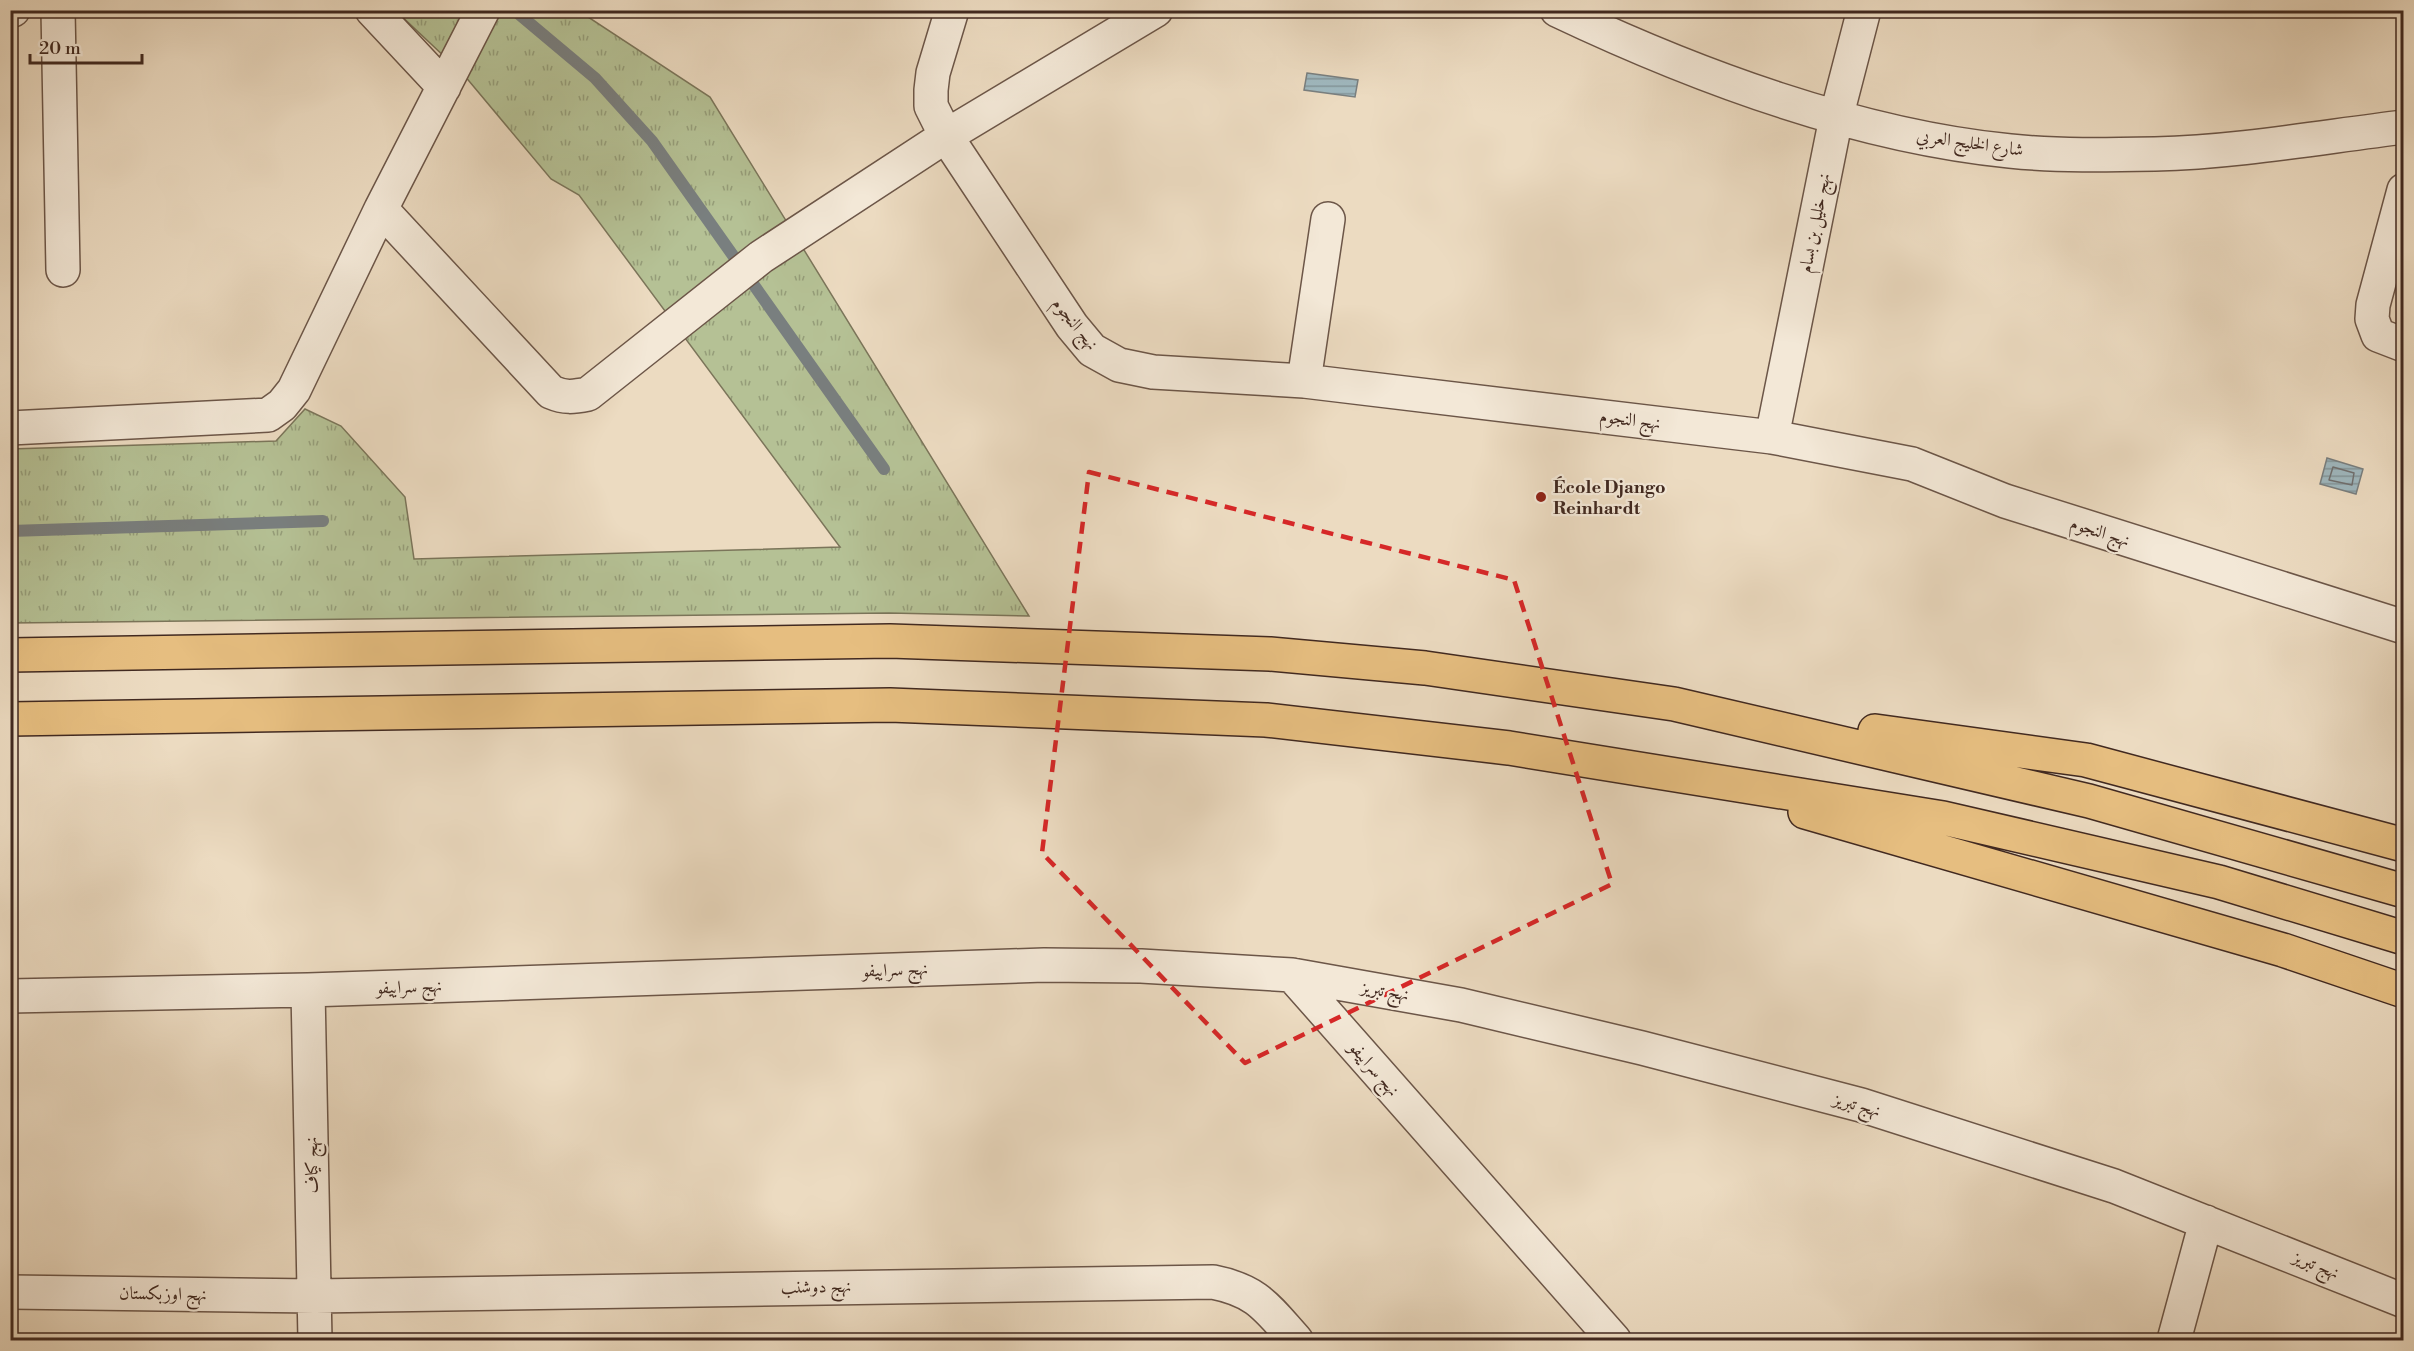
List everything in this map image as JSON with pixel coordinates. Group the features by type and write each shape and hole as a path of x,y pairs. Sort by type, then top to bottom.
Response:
{"highway":[{"path":"10,655 890,641 1270,654 1425,668 2086,760 2403,845"},
{"path":"1674,704 2089,801 2403,891"},
{"path":"10,719 890,705 1266,720 1509,748 1671,772 1943,818 2219,882 2403,938"},
{"path":"1671,772 1932,851 2283,950 2403,991"}],"street":[{"path":"58,10 63,270"},
{"path":"372,10 444,87"},
{"path":"10,428 268,415 282,405 294,390 381,209 483,10"},
{"name":"نهج النجوم","path":"952,10 933,73 931,106 946,136 1072,326 1092,350 1119,365 1153,372 1304,381 1772,437 1912,464 2005,501 2403,627"},
{"path":"381,209 551,392 562,397 573,398 588,394 761,257 946,136 1156,10"},
{"name":"شارع الخليج العربي","path":"1557,10 1619,39 1836,118 1926,139 2010,151 2084,155 2158,154 2252,147 2403,127"},
{"name":"نهج خليل بن بسام","path":"1772,437 1836,118 1864,10"},
{"path":"2391,340 2372,319 2373,305 2403,190"},
{"path":"1304,381 1328,219"},
{"name":"نهج سراييفو","path":"10,996 308,990 1044,965 1153,966 1292,975 1614,1341"},
{"name":"نهج تبريز","path":"1292,975 1461,1005 1861,1105 2114,1186 2403,1301"},
{"name":"نهج كياف","path":"308,990 315,1341"},
{"path":"2174,1341 2206,1222"},
{"name":"نهج دوشنب","path":"315,1296 1213,1282 1233,1286 1252,1294 1296,1341"},
{"name":"نهج اوزبكستان","path":"10,1293 315,1296"}],"highlighted area":[{"path":"1089,472 1514,580 1612,884 1245,1063 1042,853"}],"green space":[{"path":"396,11 579,11 710,97 1029,616 889,613 11,623 10,449 276,441 305,409 341,426 405,497 414,559 840,547 579,195 551,179 464,75"}],"water":[{"path":"1307,73 1358,80 1355,97 1304,90"},
{"path":"2327,458 2363,469 2356,494 2320,484"}],"waterway":[{"path":"514,10 595,78 652,141 884,469"},
{"path":"10,531 323,521"}],"place":[{"name":"École Django Reinhardt","path":"1541,497"}]}
